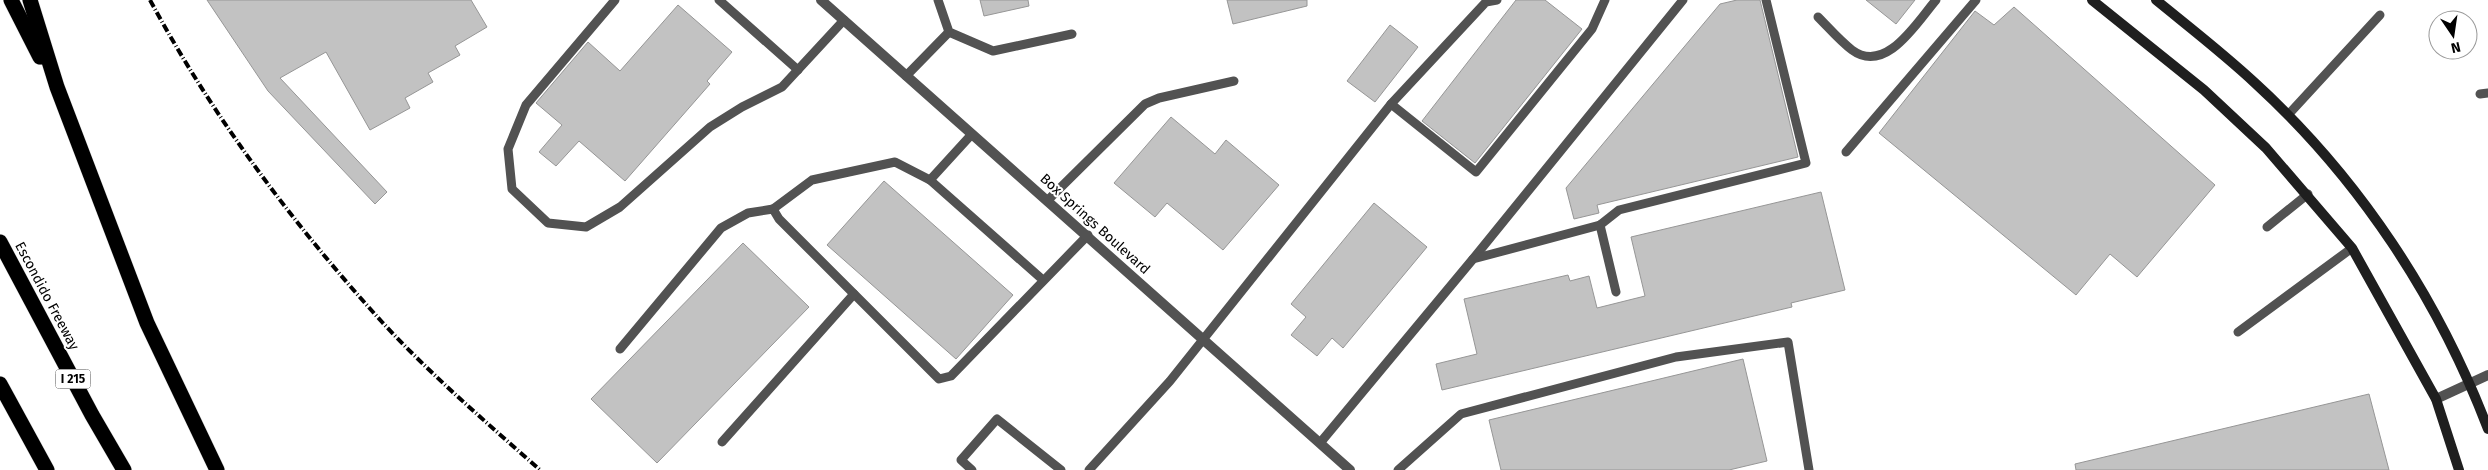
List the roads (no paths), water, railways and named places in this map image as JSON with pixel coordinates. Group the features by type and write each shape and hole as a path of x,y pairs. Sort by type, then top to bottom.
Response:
{"highway":[{"path":"11,0 57,87"},
{"path":"30,0 57,87 147,323 217,470"},
{"name":"Escondido Freeway","path":"0,242 92,416 124,470"},
{"path":"0,384 46,470"}],"main road":[{"path":"2092,0 2204,90 2266,148 2308,194 2352,248 2436,399 2459,470"},
{"path":"2159,1 2255,82 2340,172 2394,244 2421,288 2470,383 2488,429"}],"street":[{"name":"Box Springs Boulevard","path":"821,0 1088,235 1350,470"},
{"path":"2436,399 2488,375"}],"lane":[{"path":"615,0 526,105 508,149 512,189 548,223 586,227 620,207 710,127 742,107 782,87 844,20"},
{"path":"720,0 798,70"},
{"path":"938,0 949,32 993,51 1072,34"},
{"path":"1089,470 1170,381 1202,338 1391,104 1486,2 1497,0"},
{"path":"1391,104 1476,172 1592,29 1606,0"},
{"path":"1320,443 1473,259 1683,0"},
{"path":"1473,259 1600,225 1619,210 1806,163 1766,0"},
{"path":"1818,17 1852,51 1870,57 1882,55 1895,47 1936,0"},
{"path":"1846,152 1976,0"},
{"path":"2288,115 2380,15"},
{"path":"906,76 949,32"},
{"path":"1048,200 1145,104 1159,98 1234,81"},
{"path":"930,180 972,134"},
{"path":"620,349 721,228 748,213 773,209 812,180 870,169 892,162 930,180 1043,280"},
{"path":"2268,227 2308,194"},
{"path":"773,209 779,220 939,378 946,379 1088,235"},
{"path":"1600,225 1616,292"},
{"path":"2238,332 2352,248"},
{"path":"722,442 854,294"},
{"path":"1398,470 1461,414 1676,357 1788,342 1809,470"},
{"path":"972,470 961,460 997,419 1062,470"}],"railway":[{"path":"150,0 200,86 256,168 317,247 401,342 459,398 540,470"}]}
